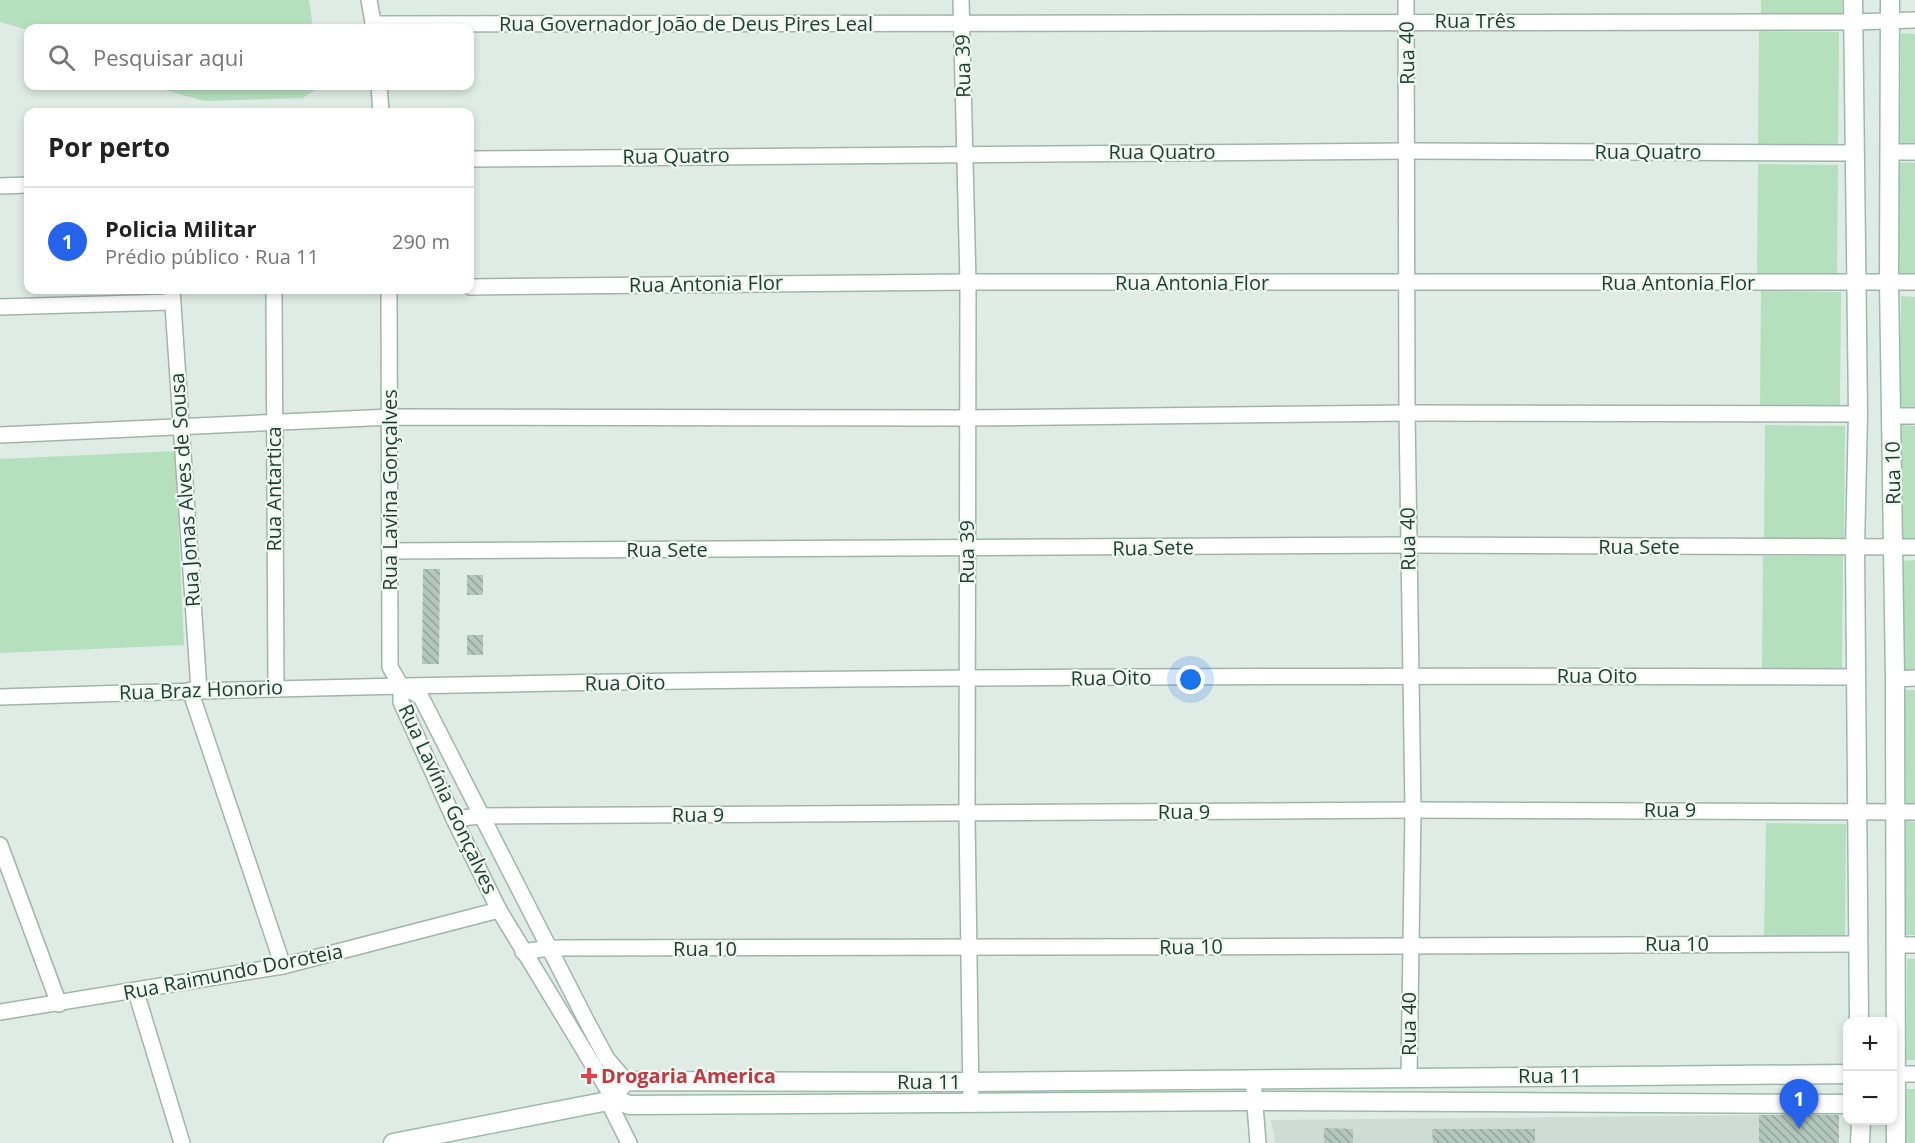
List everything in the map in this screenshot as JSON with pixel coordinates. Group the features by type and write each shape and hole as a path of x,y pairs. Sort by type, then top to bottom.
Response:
{"main road":[{"name":"Rua 10","path":"1853,0 1858,414 1855,548 1859,1017"},
{"name":"Rua 10","path":"1890,0 1889,282 1896,812 1894,1071"},
{"name":"Rua 11","path":"626,1081 969,1082 1843,1074"},
{"path":"393,1143 611,1099 626,1081"},
{"name":"Rua 11","path":"611,1099 622,1104 634,1105 1254,1101 1843,1104"},
{"path":"1860,1143 1861,1125"},
{"name":"Rua 10","path":"1896,1125 1896,1143"}],"street":[{"path":"369,0 374,24"},
{"name":"Rua 39","path":"961,0 968,282 967,814 971,1104"},
{"name":"Rua 40","path":"1406,0 1408,545 1413,810 1409,944 1409,1077"},
{"name":"Rua Três","path":"963,24 1915,20"},
{"name":"Rua Governador João de Deus Pires Leal","path":"474,26 963,24"},
{"path":"379,90 381,108"},
{"name":"Rua Quatro","path":"474,159 1408,151 1854,153"},
{"path":"1889,152 1915,152"},
{"path":"0,186 24,185"},
{"name":"Rua Antonia Flor","path":"474,286 968,282 1407,284 1915,282"},
{"name":"Rua Antartica","path":"274,294 276,688"},
{"name":"Rua Lavina Gonçalves","path":"388,294 390,667 401,686"},
{"path":"0,307 172,296"},
{"name":"Rua Jonas Alves de Sousa","path":"172,296 194,690 283,966"},
{"path":"0,435 180,427 274,420 390,417 968,418 1407,413 1858,414"},
{"path":"1892,416 1915,416"},
{"name":"Rua Sete","path":"391,551 968,550 1408,545 1915,547"},
{"name":"Rua Oito","path":"401,686 1411,676 1857,677"},
{"path":"1895,679 1915,678"},
{"name":"Rua Braz Honorio","path":"0,697 401,686"},
{"name":"Rua Lavínia Gonçalves","path":"626,1081 607,1059 479,816 421,697 401,686 401,702 454,819 499,910 611,1099 629,1143"},
{"name":"Rua 9","path":"454,819 479,816 1413,810 1915,812"},
{"path":"0,845 59,1004"},
{"name":"Rua Raimundo Doroteia","path":"0,1012 136,992 283,966 499,910"},
{"name":"Rua 10","path":"523,952 549,948 969,950 1409,944 1858,944"},
{"path":"1894,945 1915,945"},
{"path":"136,992 182,1143"},
{"path":"1897,1074 1915,1074"},
{"path":"1253,1080 1253,1142"}],"shaded area":[{"path":"1759,1115 1759,1143 1275,1143 1271,1120"}],"green space":[{"path":"0,0 309,0 312,24 24,24 24,29 0,22"},
{"path":"1761,0 1842,0 1842,20 1761,19"},
{"path":"1759,31 1839,32 1838,146 1758,145"},
{"path":"1901,33 1915,34 1915,147 1900,147"},
{"path":"165,90 315,90 303,98 204,101"},
{"path":"1895,162 1915,163 1915,276 1894,276"},
{"path":"1758,164 1838,165 1837,279 1757,278"},
{"path":"1761,291 1841,292 1840,406 1760,405"},
{"path":"1901,296 1915,297 1915,410 1899,410"},
{"path":"1765,425 1845,426 1844,539 1764,538"},
{"path":"1901,425 1915,426 1915,539 1900,539"},
{"path":"175,451 184,645 0,653 0,459"},
{"path":"1763,556 1843,556 1842,670 1762,669"},
{"path":"1915,560 1915,673 1900,672 1900,561"},
{"path":"1901,690 1915,690 1915,804 1899,804"},
{"path":"1905,821 1915,822 1915,935 1903,935"},
{"path":"1766,823 1846,824 1845,937 1764,936"},
{"path":"1907,959 1915,959 1915,1060 1906,1060"},
{"path":"1906,1089 1915,1089 1915,1143 1905,1143"}],"building":[{"path":"423,569 440,569 439,664 422,664"},
{"path":"467,575 483,575 483,595 467,595"},
{"path":"467,635 483,635 483,655 467,655"},
{"path":"1759,1115 1839,1115 1839,1143 1759,1143"},
{"path":"1324,1128 1353,1129 1353,1143 1324,1143"},
{"path":"1432,1129 1535,1129 1535,1143 1433,1143"}],"place":[{"name":"Drogaria America","path":"589,1076"},
{"name":"Policia Militar","path":"1799,1129"}]}
